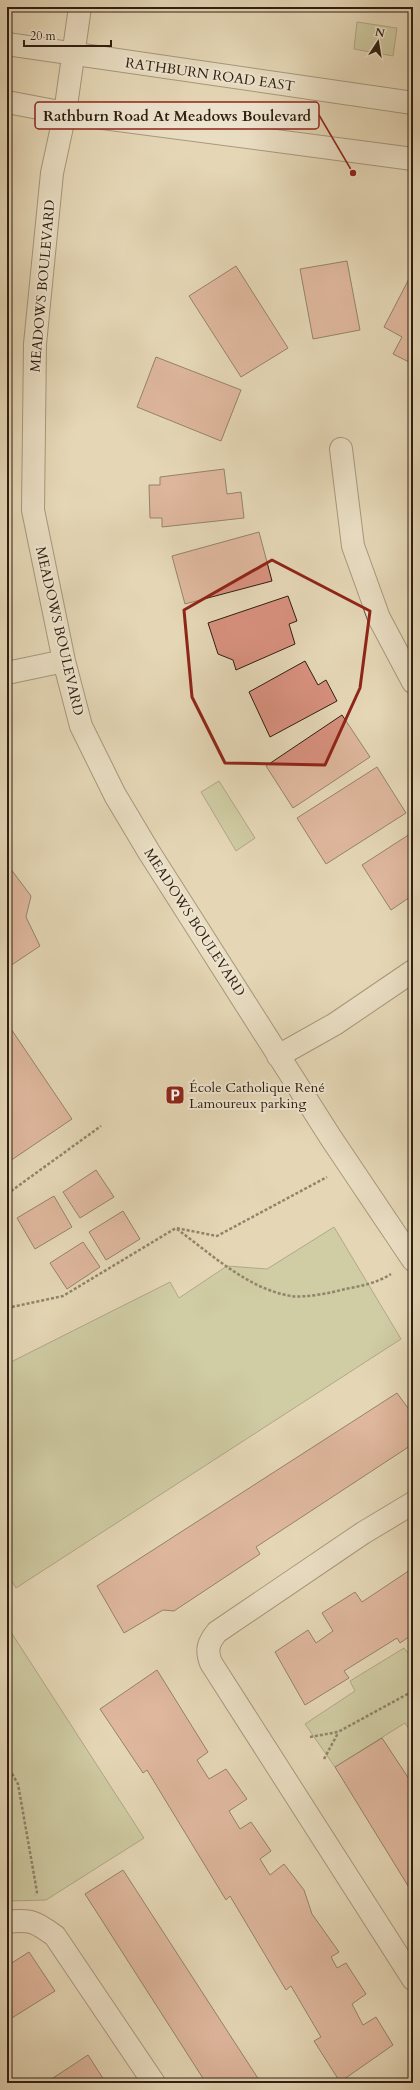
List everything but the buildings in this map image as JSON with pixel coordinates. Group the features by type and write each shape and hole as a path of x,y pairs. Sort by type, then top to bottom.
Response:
{"street":[{"name":"MEADOWS BOULEVARD","path":"80,7 72,54 65,113 52,173 35,344 33,510 64,661 81,726 114,794 149,852 262,1028 278,1056 413,1260"},
{"name":"RATHBURN ROAD EAST","path":"7,44 413,103"},
{"path":"7,102 65,113 413,159"},
{"path":"341,449 353,546 379,618 413,682"},
{"path":"7,673 64,661"},
{"path":"278,1056 335,1024 413,971"},
{"path":"413,1503 363,1533 217,1632 210,1642 207,1652 211,1663 413,1979"},
{"path":"13,1921 36,1922 55,1936 154,2083"}],"path":[{"path":"7,1194 100,1126"},
{"path":"7,1308 63,1296 176,1228 218,1236 350,1164"},
{"path":"176,1228 227,1266 262,1288 292,1296 333,1292 381,1281 393,1273"},
{"path":"310,1738 338,1732 413,1691"},
{"path":"324,1759 338,1732"},
{"path":"7,1765 18,1784 37,1892 13,1921"}],"highlighted area":[{"path":"272,560 370,611 360,688 325,765 225,763 192,697 184,610"}],"green space":[{"path":"357,22 397,28 393,56 354,49"},
{"path":"219,781 255,838 236,851 201,792"},
{"path":"334,1227 401,1339 16,1588 7,1573 7,1364 170,1282 179,1298 227,1266 267,1269"},
{"path":"7,1626 144,1838 46,1900 7,1901"},
{"path":"404,1648 409,1654 413,1651 413,1735 405,1723 335,1767 305,1724 355,1691 350,1681"}],"place":[{"name":"Rathburn Road At Meadows Boulevard","path":"353,173"},
{"name":"École Catholique René Lamoureux parking","path":"175,1095"}]}
